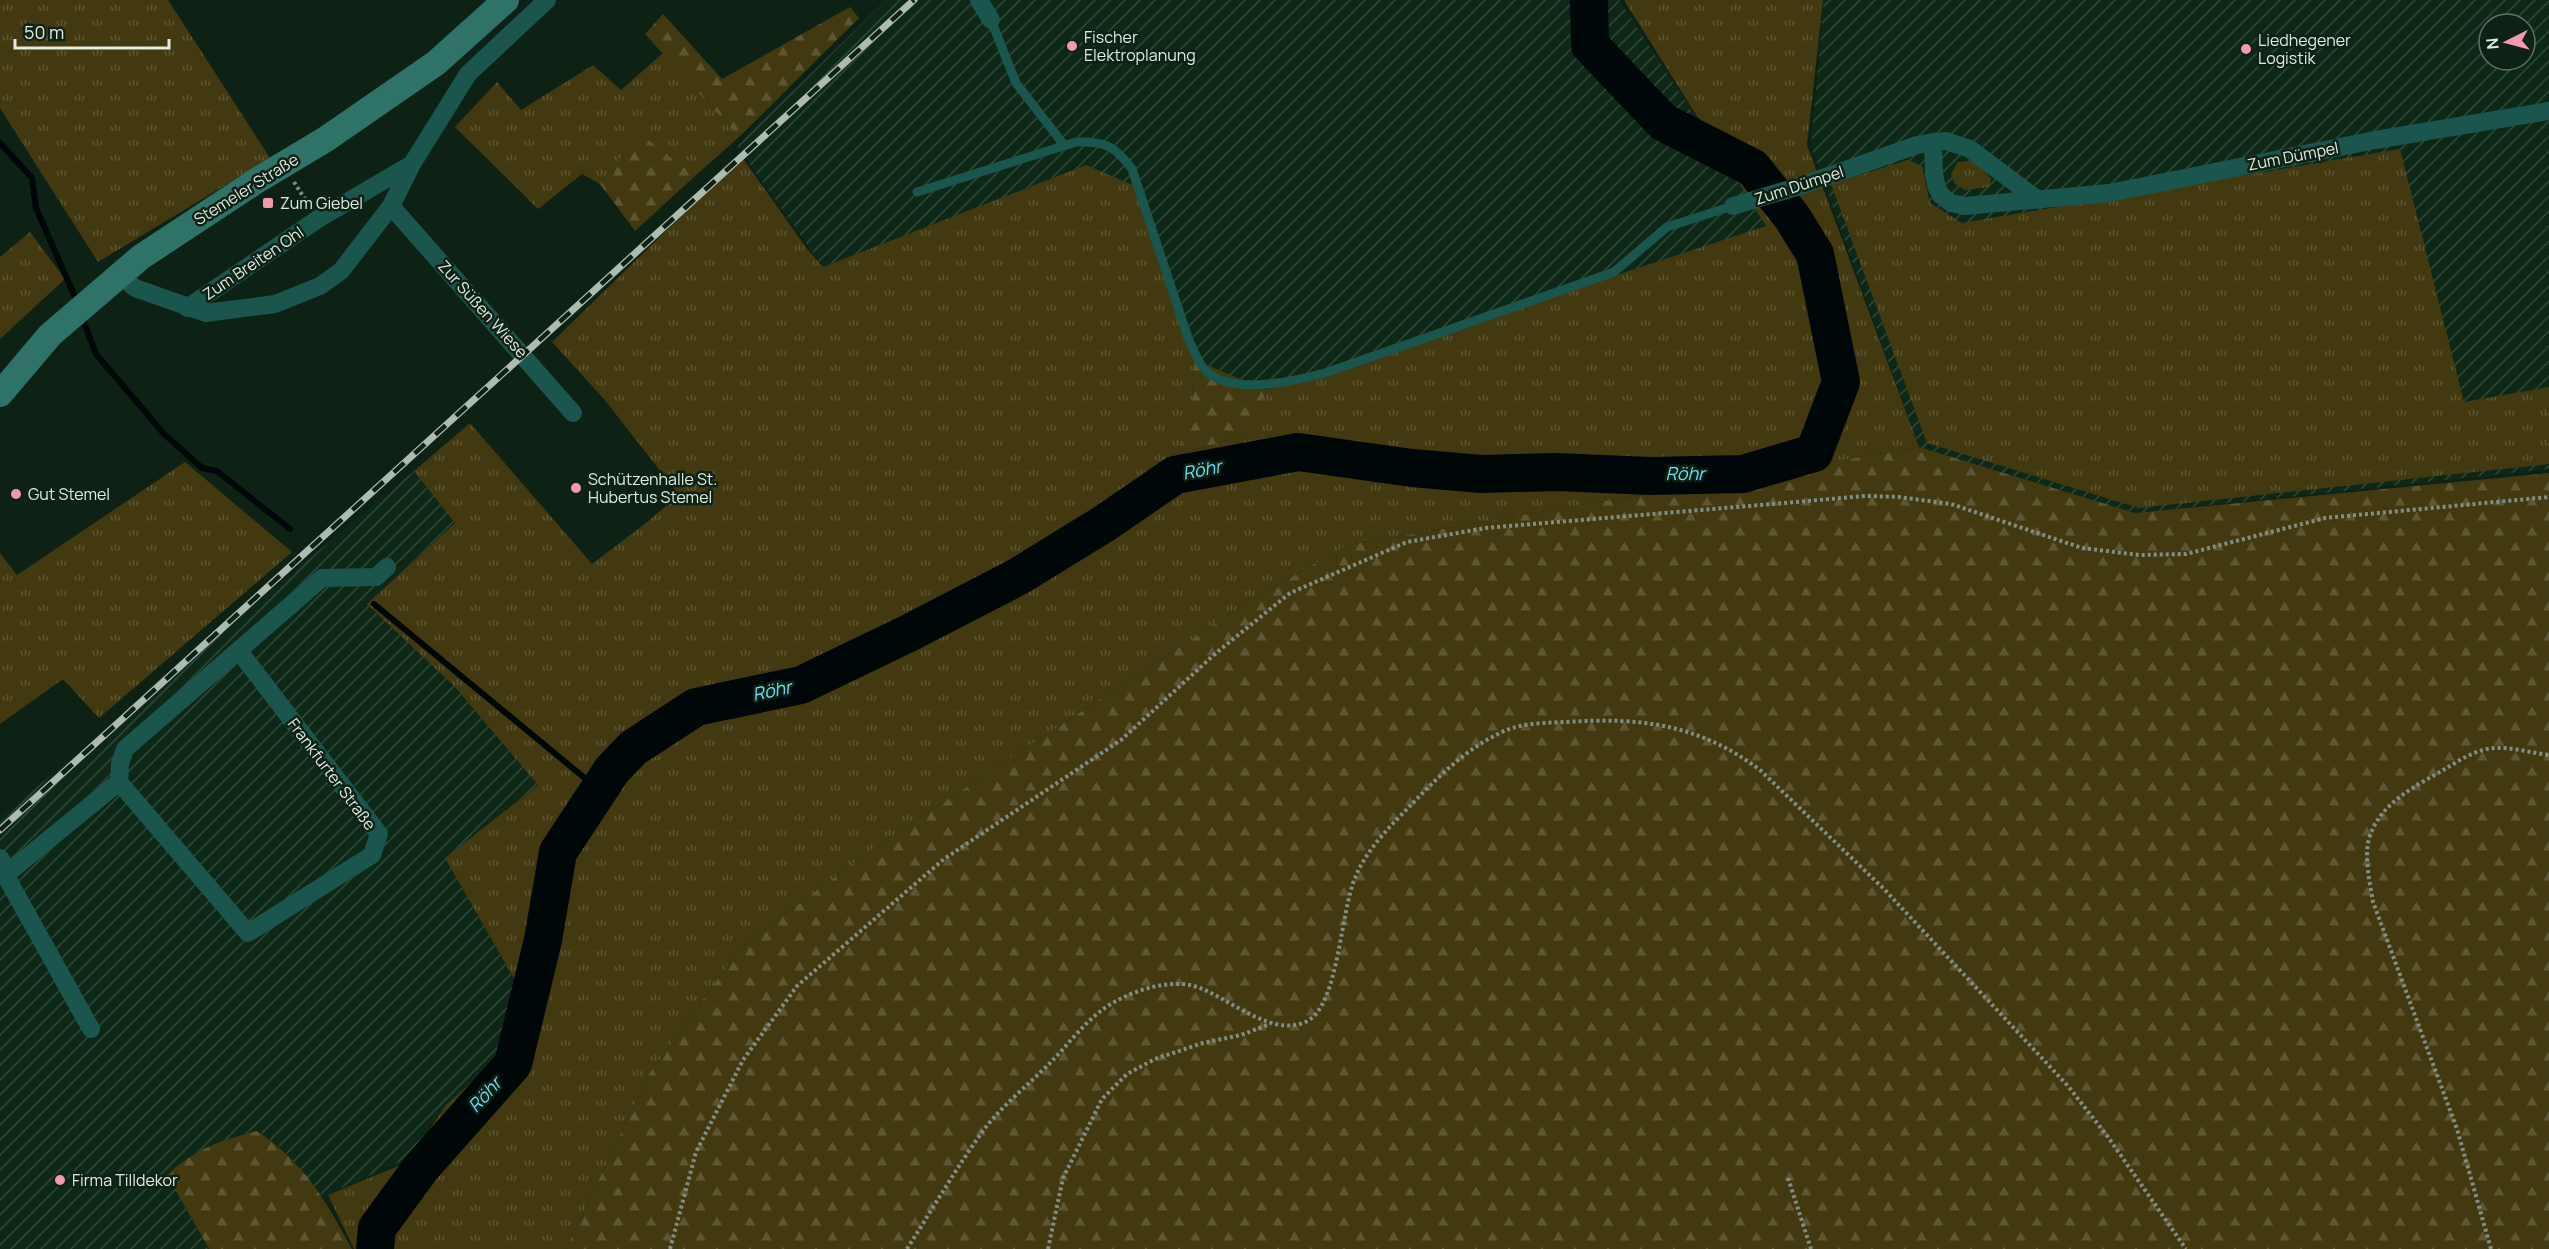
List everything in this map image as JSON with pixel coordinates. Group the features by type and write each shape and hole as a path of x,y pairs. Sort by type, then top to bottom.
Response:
{"main road":[{"name":"Stemeler Straße","path":"0,394 50,334 163,241 284,166 436,63 506,0"}],"street":[{"name":"Zum Breiten Ohl","path":"120,275 135,288 206,313 237,311 275,304 320,286 341,271 391,206 412,164 468,74 547,0"},
{"path":"979,0 991,20"},
{"name":"Zum Dümpel","path":"1934,142 1934,174 1937,188 1951,203 1965,206 2109,193 2375,140 2549,111"},
{"name":"Zum Dümpel","path":"1733,206 1800,186 1917,145 1946,141 1970,149 2038,200"},
{"name":"Zum Breiten Ohl","path":"187,308 318,219 412,164"},
{"name":"Zur Süßen Wiese","path":"391,206 573,413"},
{"path":"91,1029 4,874 119,782 120,764 125,749 322,578 376,577 387,567"},
{"name":"Frankfurter Straße","path":"119,782 248,933 372,855 379,834 238,651"}],"lane":[{"path":"991,20 1016,83 1064,145"},
{"path":"918,192 1064,145 1098,141 1120,152 1132,169 1188,338 1197,357 1207,372 1226,382 1250,384 1288,382 1325,373 1614,272 1667,227 1733,206"}],"path":[{"path":"284,166 318,219"},
{"path":"670,1249 696,1152 743,1060 798,986 944,860 1120,740 1216,653 1290,593 1407,542 1486,528 1866,496 1899,497 1951,504 2082,548 2139,555 2186,554 2325,518 2549,497"},
{"path":"1048,1249 1063,1178 1102,1099 1127,1074 1155,1059 1203,1043 1241,1035 1270,1024 1293,1025 1311,1020 1324,1002 1334,974 1347,899 1356,875 1370,853 1399,817 1435,780 1478,745 1518,726 1608,719 1676,727 1737,753 1760,770 1884,889 2068,1086 2108,1137 2186,1249"},
{"path":"2491,1249 2457,1129 2373,902 2368,869 2368,844 2375,823 2407,790 2475,752 2495,748 2549,755"},
{"path":"907,1249 982,1132 1102,1010 1149,986 1191,985 1270,1024"},
{"path":"1788,1178 1811,1249"}],"shaded area":[{"path":"886,0 1619,0 1767,226 1266,390 1195,360 1086,165 823,267 737,146"},
{"path":"1824,0 2549,0 2549,469 2135,513 1919,447 1811,146"},
{"path":"414,471 455,522 368,604 455,687 538,785 445,858 516,982 497,1059 446,1105 406,1159 328,1194 325,1199 282,1148 257,1131 219,1142 187,1157 167,1174 208,1249 0,1249 0,818"}],"green space":[{"path":"0,0 168,0 270,158 98,262 0,108"},
{"path":"1624,0 1823,0 1807,145 1919,447 1348,545 1251,600 874,848 741,947 649,1074 566,1249 354,1249 328,1195 408,1162 446,1105 497,1059 516,982 445,858 538,785 455,687 367,604 455,523 414,471 470,423 592,564 679,495 604,399 552,342 742,157 807,249 823,267 1086,165 1142,189 1195,360 1266,390 1766,226","holes":["1194,363 1249,434 1181,454 1192,401"]},
{"path":"850,7 859,18 739,137 645,34 663,14 722,79"},
{"path":"663,53 739,137 695,176 639,134 600,184 582,174 538,209 455,127 497,82 521,110 593,65 621,90"},
{"path":"639,133 695,176 635,231 600,184"},
{"path":"2400,149 2464,402 2549,387 2549,464 2139,508 1927,443 1831,184 1908,160 1922,166 1930,203 1962,223"},
{"path":"1970,161 1979,165 1991,179 1989,187 1965,190 1955,184 1951,174 1958,162"},
{"path":"30,232 65,279 0,339 0,257"},
{"path":"1194,362 1266,390 1249,434 1180,454 1192,401"},
{"path":"1919,447 2135,513 2549,473 2549,1249 566,1249 649,1074 741,947 874,848 1251,600 1348,545"},
{"path":"185,462 292,552 99,718 63,679 0,724 0,553 17,575"},
{"path":"257,1131 274,1143 301,1169 323,1199 352,1249 209,1249 167,1175 198,1152 231,1138"}],"waterway":[{"name":"Röhr","path":"375,1249 377,1228 421,1168 513,1064 543,940 558,852 612,770 633,748 696,707 801,685 909,633 1019,576 1105,523 1175,475 1298,452 1412,468 1481,474 1557,472 1649,476 1743,474 1814,453 1841,382 1815,254 1792,217 1753,168 1663,122 1590,45 1589,0"},
{"path":"0,143 32,178 36,208 78,304"},
{"path":"82,317 96,354 164,434 202,468 217,471 290,529"},
{"path":"374,604 598,789"}],"railway":[{"path":"0,830 914,0"}],"place":[{"name":"Fischer Elektroplanung","path":"1072,46"},
{"name":"Liedhegener Logistik","path":"2246,49"},
{"name":"Zum Giebel","path":"268,203"},
{"name":"Schützenhalle St. Hubertus Stemel","path":"576,488"},
{"name":"Gut Stemel","path":"16,494"},
{"name":"Firma Tilldekor","path":"60,1180"}]}
